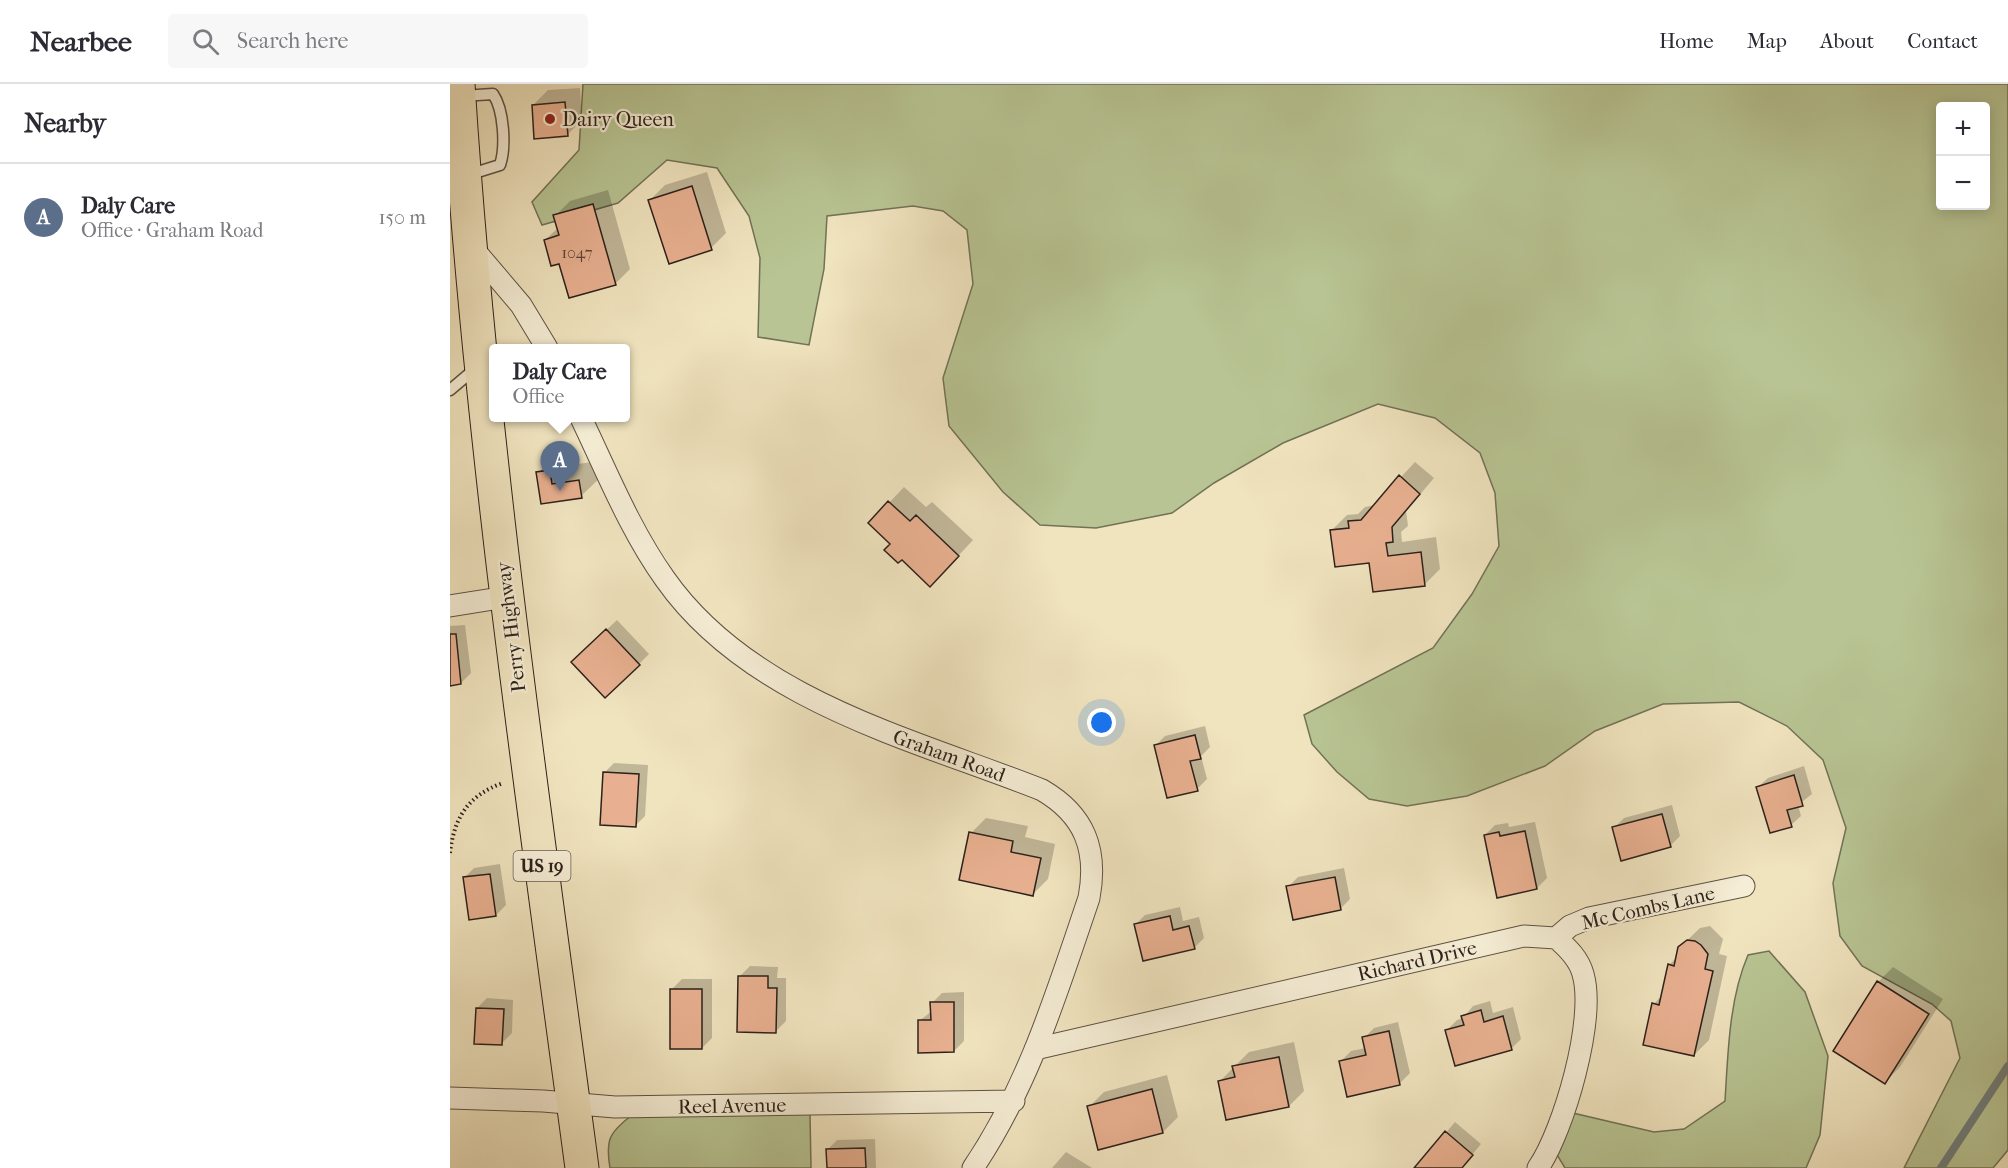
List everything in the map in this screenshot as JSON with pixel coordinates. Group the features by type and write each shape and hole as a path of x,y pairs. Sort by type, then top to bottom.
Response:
{"main road":[{"name":"Perry Highway","path":"459,90 480,363 529,775 582,1168"}],"street":[{"path":"470,245 533,321 545,344"},
{"name":"Graham Road","path":"583,422 652,560 682,601 723,640 771,674 843,714 912,743 1042,790 1056,798 1079,821 1090,851 1092,881 1089,898 1014,1101 973,1168"},
{"path":"450,606 507,597"},
{"name":"Mc Combs Lane","path":"1556,938 1588,918 1744,886"},
{"name":"Richard Drive","path":"1035,1049 1524,936 1556,938"},
{"path":"1538,1168 1559,1127 1587,1013 1586,987 1581,968 1569,950 1556,938"},
{"name":"Reel Avenue","path":"450,1098 615,1107 1014,1101"}],"lane":[{"path":"450,390 480,363"}],"path":[{"path":"450,853 458,817 468,803 493,786 529,775"}],"green space":[{"path":"583,84 2008,84 2008,1150 1993,1168 1904,1168 1960,1058 1951,1021 1932,1004 1862,966 1840,936 1833,883 1846,828 1823,760 1787,726 1739,702 1663,704 1595,731 1545,766 1467,796 1407,806 1369,799 1337,772 1312,744 1304,715 1433,648 1472,594 1499,546 1495,493 1480,453 1435,418 1378,404 1283,443 1214,483 1172,513 1096,528 1040,525 1003,492 949,426 943,378 973,284 967,230 943,211 913,206 827,216 824,269 809,345 758,337 760,258 749,216 717,168 667,160 618,203 542,225 532,202 579,150"},
{"path":"1769,951 1805,992 1828,1056 1820,1135 1806,1168 1565,1168 1551,1145 1564,1111 1654,1132 1684,1129 1725,1101 1730,1026 1742,972 1748,955"},
{"path":"810,1114 811,1168 610,1168 608,1150 611,1137 619,1126 632,1115"}],"building":[{"name":"Dairy Queen","path":"565,102 568,136 534,139 532,105"},
{"path":"692,186 712,250 669,264 648,200"},
{"path":"593,204 616,285 569,298 559,264 551,266 544,240 559,235 553,215"},
{"path":"550,470 552,484 579,480 582,498 541,504 536,472"},
{"path":"1399,475 1420,494 1392,527 1393,542 1386,543 1388,556 1421,552 1425,586 1373,592 1369,563 1335,567 1330,530 1349,528 1348,521 1361,520"},
{"path":"888,501 910,521 916,515 959,556 930,587 902,560 898,563 884,550 890,544 868,523"},
{"path":"606,629 640,665 605,698 571,662"},
{"path":"450,634 456,634 461,684 450,686"},
{"path":"1195,735 1201,759 1190,761 1198,791 1167,798 1154,745"},
{"path":"603,772 639,774 636,827 600,825"},
{"path":"1794,775 1803,806 1787,810 1792,827 1770,833 1756,787"},
{"path":"1662,814 1671,847 1621,861 1612,827"},
{"path":"1525,831 1537,889 1497,898 1484,835 1499,832 1500,836"},
{"path":"969,832 1013,841 1011,852 1041,858 1033,896 959,880"},
{"path":"490,874 496,916 469,920 463,877"},
{"path":"1335,877 1341,910 1293,920 1286,886"},
{"path":"1170,916 1173,930 1189,926 1195,949 1143,961 1134,924"},
{"path":"1687,940 1701,945 1708,954 1705,969 1713,971 1694,1056 1643,1045 1652,1003 1659,1005 1668,964 1674,966 1678,947"},
{"path":"738,976 768,976 768,988 777,988 776,1033 737,1032"},
{"path":"1877,981 1929,1014 1885,1084 1833,1051"},
{"path":"670,989 702,989 702,1049 670,1049"},
{"path":"930,1002 954,1002 954,1052 918,1053 918,1020 931,1020"},
{"path":"476,1008 504,1009 502,1045 474,1044"},
{"path":"1481,1010 1484,1022 1503,1016 1512,1050 1455,1066 1445,1030 1464,1025 1461,1016"},
{"path":"1389,1031 1400,1085 1347,1097 1339,1061 1366,1055 1362,1037"},
{"path":"1279,1057 1289,1107 1226,1120 1218,1081 1235,1077 1232,1066"},
{"path":"1152,1089 1163,1133 1098,1150 1087,1106"},
{"path":"1445,1131 1473,1155 1462,1168 1414,1168"},
{"path":"865,1148 866,1168 827,1168 826,1149"}],"waterway":[{"path":"1941,1168 2008,1066"}],"place":[{"name":"Dairy Queen","path":"550,119"},
{"name":"Daly Care","path":"560,491"}]}
